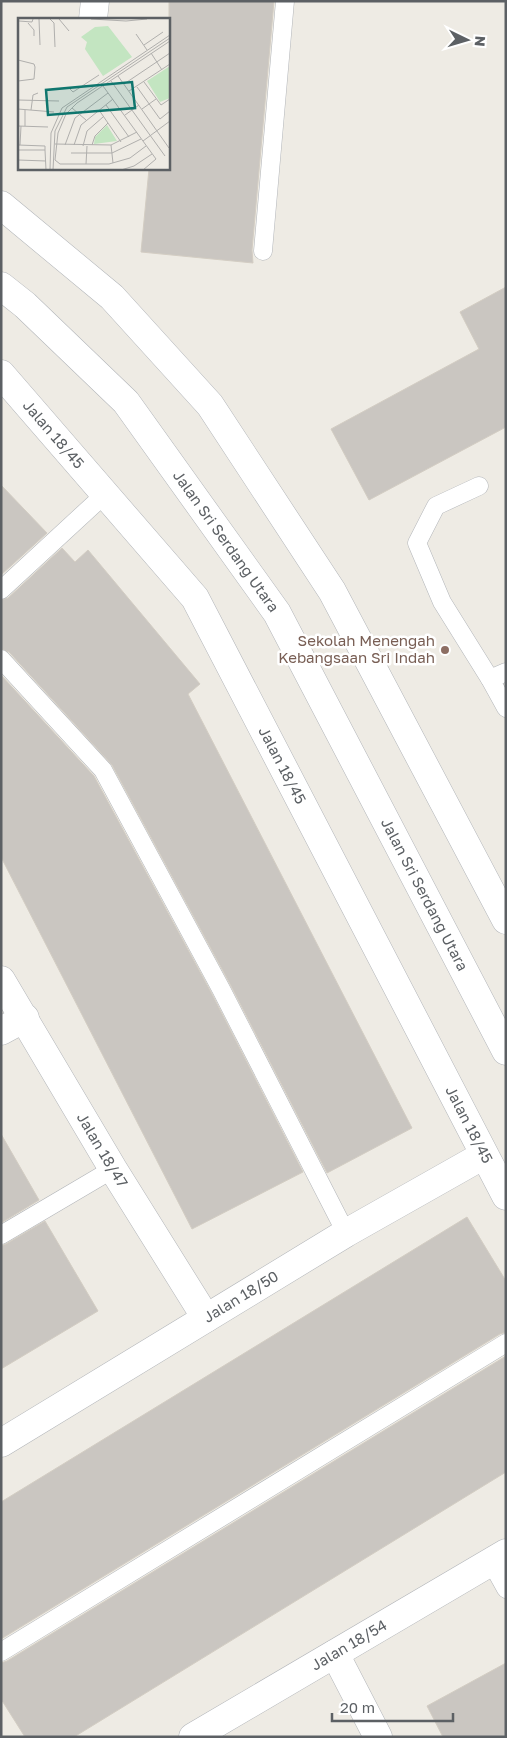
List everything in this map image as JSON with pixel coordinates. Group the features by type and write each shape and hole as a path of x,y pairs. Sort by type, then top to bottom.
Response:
{"street":[{"path":"93,18 95,1"},
{"path":"1,205 112,298 210,405 332,591 506,920"},
{"name":"Jalan Sri Serdang Utara","path":"1,286 25,306 126,402 277,613 506,1051"},
{"name":"Jalan 18/45","path":"1,374 195,598 506,1196"},
{"name":"Jalan 18/47","path":"1,980 113,1168 206,1318"},
{"path":"1,1031 25,1018"},
{"name":"Jalan 18/50","path":"1,1443 346,1233 484,1155"},
{"name":"Jalan 18/54","path":"193,1737 498,1558"},
{"path":"335,1654 378,1737"}],"lane":[{"path":"263,251 285,1"},
{"path":"479,486 436,506 417,543 442,602 498,675 506,708"},
{"path":"1,590 105,494"},
{"path":"1,659 103,770 221,989 346,1233"},
{"path":"1,1235 113,1168"},
{"path":"1,1652 506,1343"},
{"path":"498,1558 506,1589"}],"building":[{"path":"169,1 274,1 252,250 253,263 141,252 149,170 170,170"},
{"path":"506,287 506,427 369,500 331,429 479,349 460,312"},
{"path":"1,485 47,533 1,575"},
{"path":"62,548 75,562 88,550 200,684 188,694 412,1128 327,1173 230,984 112,765 9,652 1,649 1,600 8,598"},
{"path":"1,675 94,776 212,994 303,1172 192,1229 1,857"},
{"path":"1,1134 39,1200 1,1223"},
{"path":"467,1217 506,1281 506,1332 1,1639 1,1502"},
{"path":"45,1221 98,1311 1,1369 1,1246"},
{"path":"506,1356 506,1472 74,1737 25,1737 1,1699 1,1663"},
{"path":"506,1663 506,1737 443,1737 427,1706"}],"place":[{"name":"Sekolah Menengah Kebangsaan Sri Indah","path":"445,650"}]}
